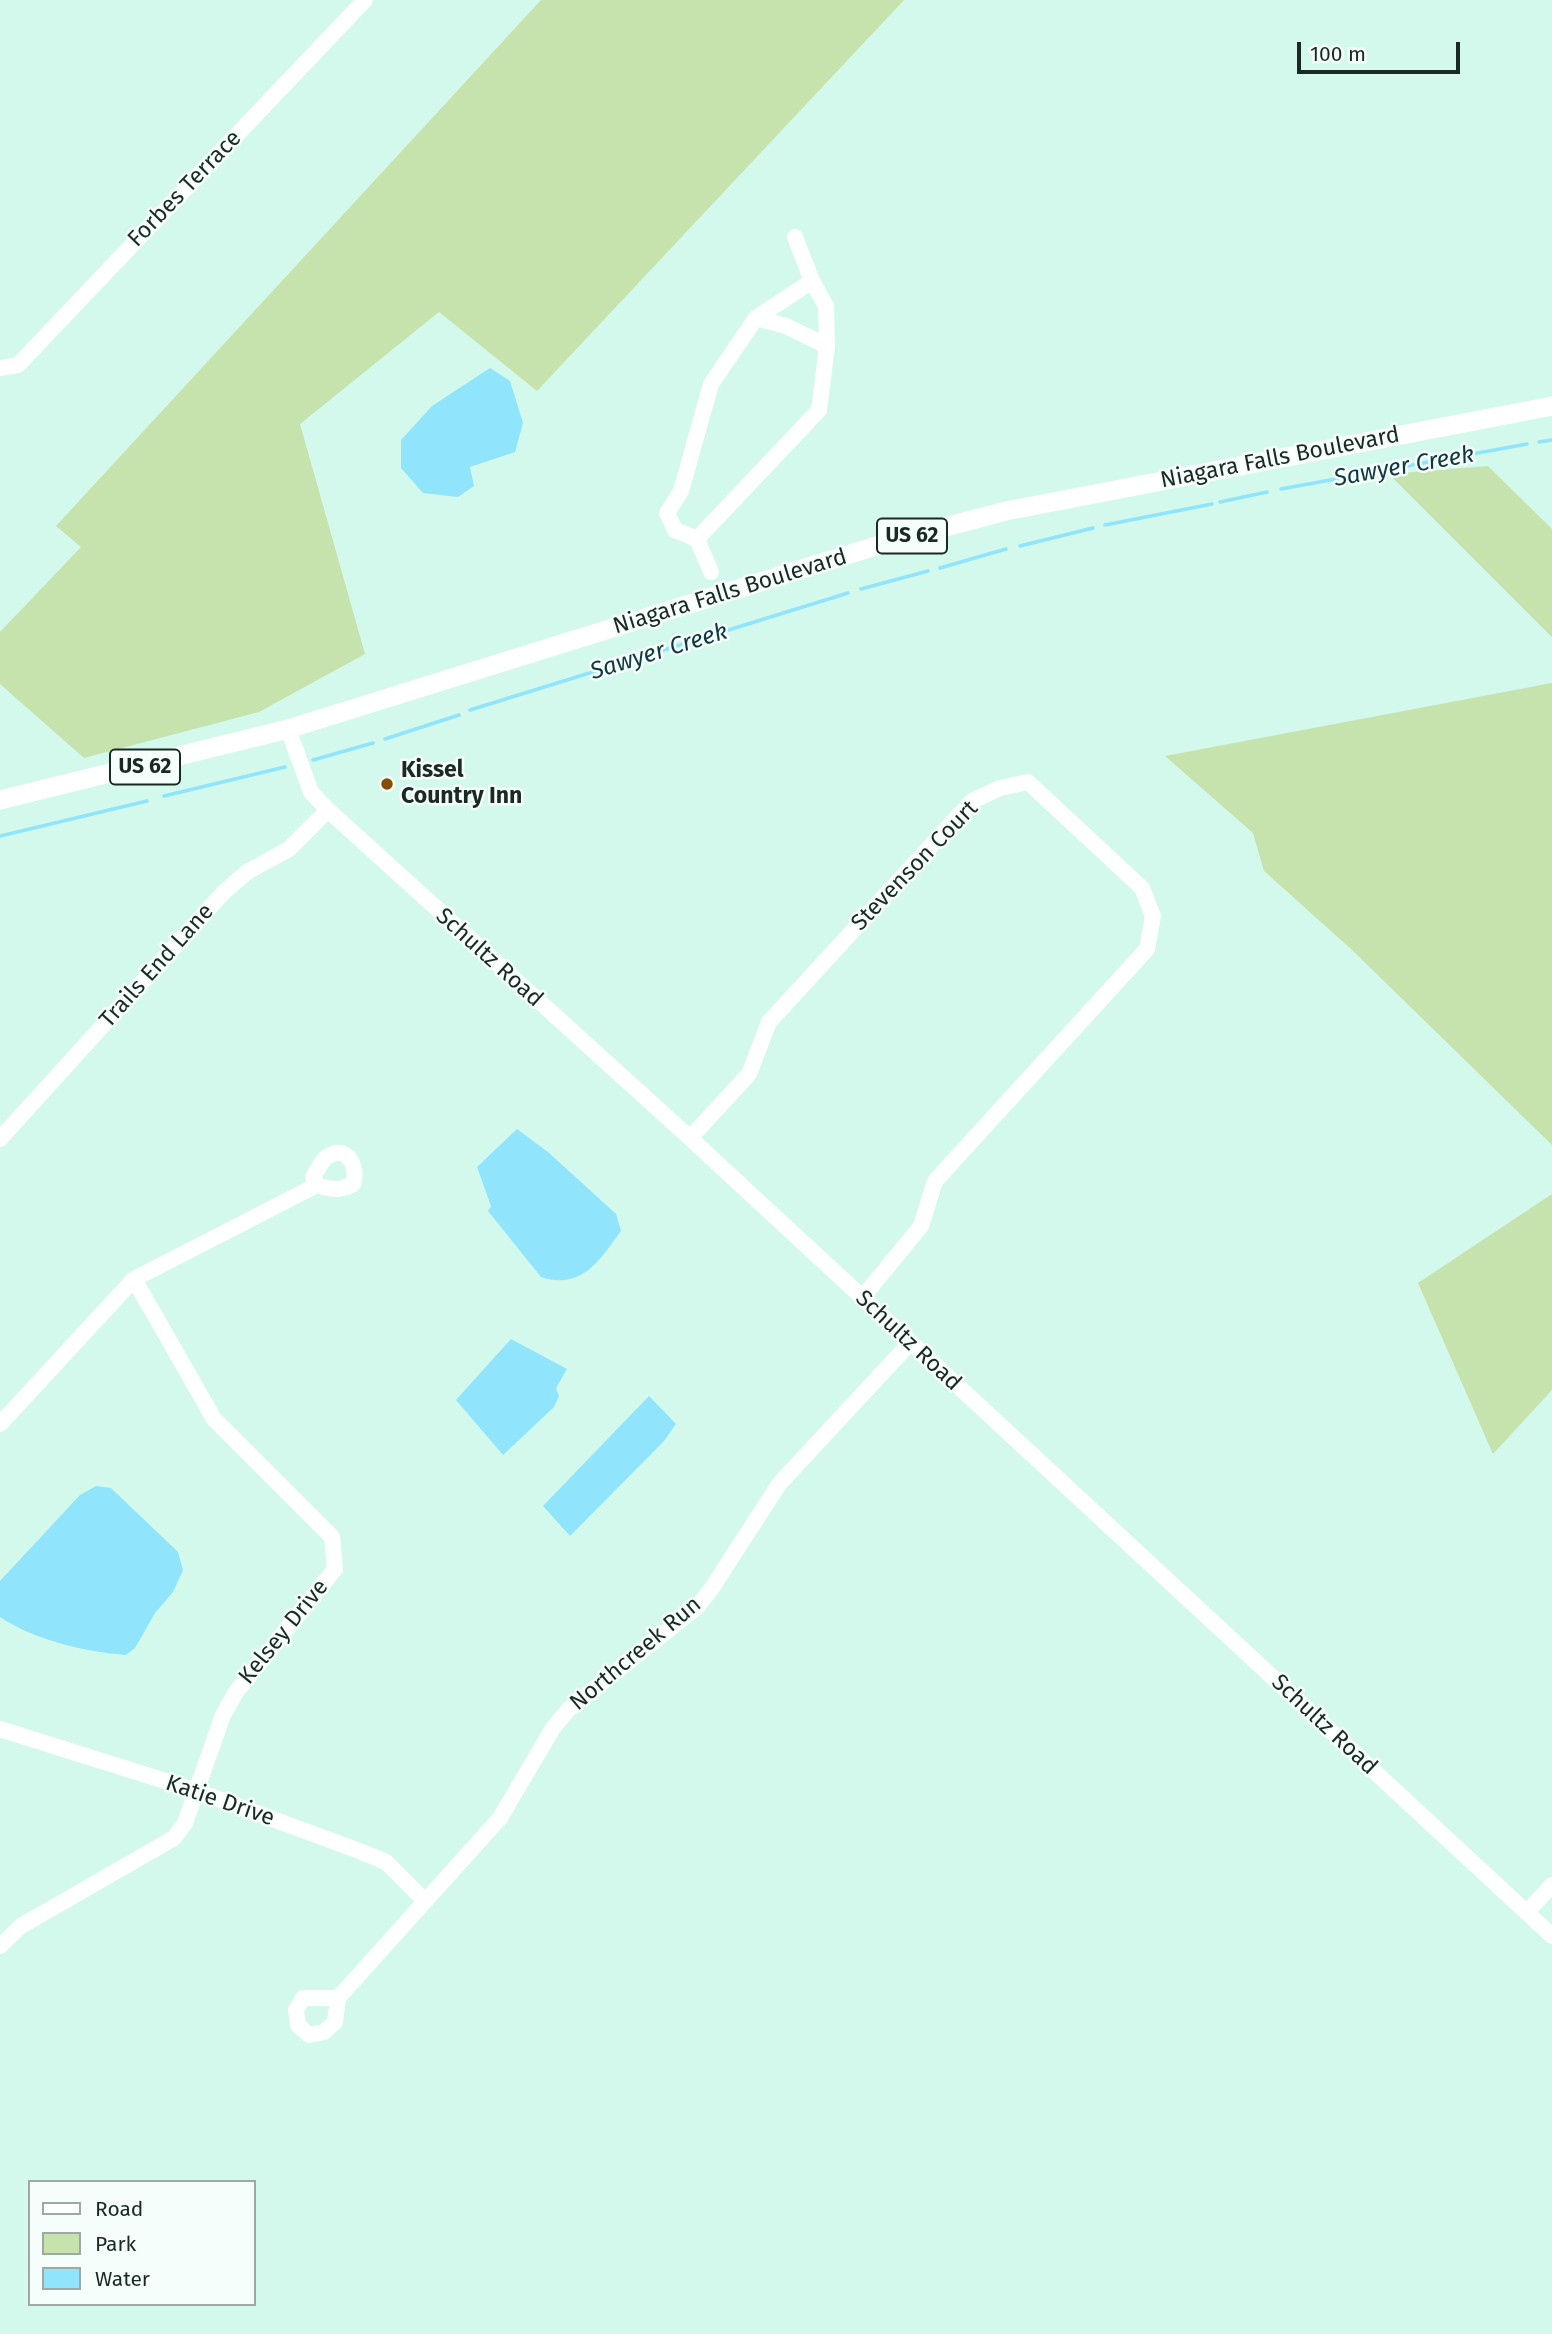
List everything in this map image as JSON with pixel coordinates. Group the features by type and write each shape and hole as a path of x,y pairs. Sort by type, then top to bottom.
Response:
{"main road":[{"name":"Niagara Falls Boulevard","path":"0,800 288,729 892,541 1006,511 1552,407"}],"street":[{"name":"Forbes Terrace","path":"0,368 18,365 365,0"},
{"path":"697,539 819,410 828,346 826,306 812,281 795,237"},
{"path":"711,572 697,539 675,530 667,513 681,491 711,384 756,318 812,281"},
{"path":"756,318 786,326 828,346"},
{"name":"Schultz Road","path":"288,729 311,792 328,810 690,1139 1552,1936"},
{"name":"Stevenson Court","path":"690,1139 749,1074 769,1022 776,1013 972,801 1000,788 1028,782 1142,888 1153,916 1147,949 935,1181 921,1226 862,1298"},
{"name":"Trails End Lane","path":"0,1139 224,892 247,872 289,849 328,810"},
{"path":"0,1424 134,1279 317,1185"},
{"name":"Kelsey Drive","path":"0,1946 21,1926 174,1838 185,1823 223,1715 236,1692 335,1569 332,1537 214,1419 134,1279"},
{"name":"Northcreek Run","path":"338,1998 500,1818 553,1728 568,1710 697,1607 779,1484 910,1343"},
{"name":"Katie Drive","path":"0,1729 197,1791 386,1862 425,1901"},
{"path":"1527,1912 1552,1885"}],"green space":[{"path":"541,0 904,0 537,391 439,312 300,424 365,654 259,712 84,758 0,684 0,632 81,547 56,526"},
{"path":"1488,466 1552,529 1552,637 1389,474"},
{"path":"1552,683 1552,1145 1351,949 1264,871 1253,833 1165,756"},
{"path":"1552,1194 1552,1390 1493,1454 1418,1283"}],"water":[{"path":"490,368 510,381 523,423 515,452 470,467 474,486 458,497 423,493 401,468 401,440 432,406"},
{"path":"517,1129 548,1152 616,1214 621,1231 597,1262 579,1276 568,1280 541,1277 488,1211 491,1206 477,1167"},
{"path":"511,1339 567,1369 556,1388 559,1396 554,1407 503,1455 456,1400"},
{"path":"649,1396 676,1424 664,1441 570,1536 543,1506"},
{"path":"96,1486 111,1488 178,1552 183,1570 173,1592 155,1613 135,1648 126,1655 61,1644 28,1632 0,1617 0,1581 80,1495"}],"waterway":[{"name":"Sawyer Creek","path":"1539,442 1552,440"},
{"name":"Sawyer Creek","path":"1281,489 1527,444"},
{"name":"Sawyer Creek","path":"1220,502 1267,492"},
{"name":"Sawyer Creek","path":"1105,525 1212,504"},
{"name":"Sawyer Creek","path":"1020,546 1093,528"},
{"name":"Sawyer Creek","path":"940,568 1006,549"},
{"name":"Sawyer Creek","path":"861,589 928,571"},
{"name":"Sawyer Creek","path":"470,710 848,593"},
{"name":"Sawyer Creek","path":"385,739 459,715"},
{"name":"Sawyer Creek","path":"313,760 373,743"},
{"name":"Sawyer Creek","path":"164,796 285,767"},
{"name":"Sawyer Creek","path":"0,836 147,801"}],"place":[{"name":"Kissel Country Inn","path":"387,784"}]}
